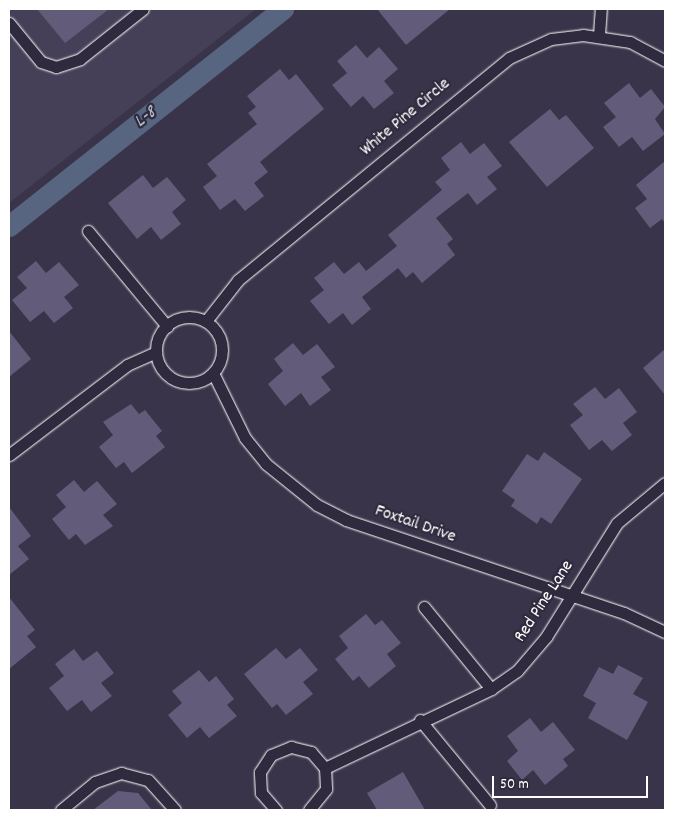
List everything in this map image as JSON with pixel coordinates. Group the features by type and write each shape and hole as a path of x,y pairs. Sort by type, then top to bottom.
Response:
{"lane":[{"path":"9,23 41,62 56,67 80,59 143,9"},
{"path":"599,35 601,9"},
{"name":"White Pine Circle","path":"206,321 238,280 496,66 551,39 599,35 630,42 665,62"},
{"path":"88,231 167,326"},
{"path":"9,455 127,365 156,352 167,326 181,317 206,321 222,344 213,373 195,383 174,380 162,368 156,352"},
{"name":"Foxtail Drive","path":"213,373 245,438 272,470 317,505 346,520 571,595 665,632"},
{"name":"Red Pine Lane","path":"325,768 420,720 491,689 527,660 617,523 665,484"},
{"path":"424,607 491,689"},
{"path":"420,720 490,805"},
{"path":"276,810 266,802 259,783 271,754 302,748 311,752 325,768 326,789 309,810"},
{"path":"61,810 95,782 121,773 148,780 175,810"}],"shaded area":[{"path":"9,9 256,9 9,203"}],"building":[{"path":"37,9 109,9 65,43"},
{"path":"377,9 450,9 406,45"},
{"path":"356,45 367,58 379,47 398,69 384,81 394,93 374,109 363,96 351,107 332,85 347,73 337,61"},
{"path":"280,69 289,80 296,74 324,109 260,162 268,172 254,183 264,196 245,211 235,199 220,210 203,187 217,176 207,164 257,124 248,113 256,107 247,96"},
{"path":"629,83 640,98 651,89 665,107 655,119 665,134 643,151 632,137 619,147 603,127 616,117 604,103"},
{"path":"550,109 559,120 566,115 594,148 547,187 509,142"},
{"path":"461,142 470,154 484,143 502,166 487,177 497,189 477,205 468,193 436,218 453,239 447,244 455,255 422,283 413,272 406,278 398,268 362,297 371,309 352,325 343,313 329,324 310,301 324,290 314,278 334,262 344,274 359,262 366,271 397,246 388,235 442,190 435,182 450,170 441,158"},
{"path":"665,161 665,223 662,219 650,228 635,208 647,199 636,185"},
{"path":"143,175 153,188 167,177 186,200 172,212 181,224 161,240 151,227 137,239 108,203"},
{"path":"36,261 46,273 59,262 79,285 64,297 73,308 54,323 44,311 30,322 12,300 27,288 17,277"},
{"path":"9,331 31,359 9,377"},
{"path":"293,343 303,355 317,344 335,367 321,377 331,390 310,406 301,393 285,406 268,384 283,371 274,359"},
{"path":"665,349 665,395 643,368"},
{"path":"595,387 605,399 619,388 637,412 623,423 632,435 612,451 602,440 589,450 570,425 583,415 573,404"},
{"path":"131,404 139,414 145,410 162,431 156,436 165,447 132,473 124,462 116,468 99,447 113,435 103,422"},
{"path":"544,452 582,479 551,524 541,517 537,524 511,506 515,500 502,491 527,454 538,461"},
{"path":"74,480 84,492 97,481 117,504 103,515 113,526 85,545 76,534 69,540 52,519 66,507 56,495"},
{"path":"9,507 31,536 18,546 29,559 9,575"},
{"path":"9,597 35,630 27,636 36,647 9,669"},
{"path":"366,614 375,625 382,620 401,643 387,654 396,666 369,688 359,676 353,681 335,659 348,648 339,636"},
{"path":"276,648 286,659 300,648 318,670 303,682 313,694 286,715 277,704 272,708 244,674"},
{"path":"74,649 83,661 97,651 114,673 101,683 112,696 91,712 82,700 67,711 49,688 64,676 55,664"},
{"path":"618,665 643,678 633,694 648,702 627,740 588,718 596,703 583,696 599,667 613,674"},
{"path":"199,670 209,682 216,676 234,699 227,705 237,716 209,738 200,727 187,738 168,715 182,703 172,691"},
{"path":"530,718 541,732 553,722 575,750 563,759 568,766 545,785 533,770 522,780 507,761 518,751 507,736"},
{"path":"403,772 425,810 377,810 367,793"},
{"path":"118,791 138,793 152,810 93,810"}],"waterway":[{"name":"L-8","path":"9,226 283,9"}]}
